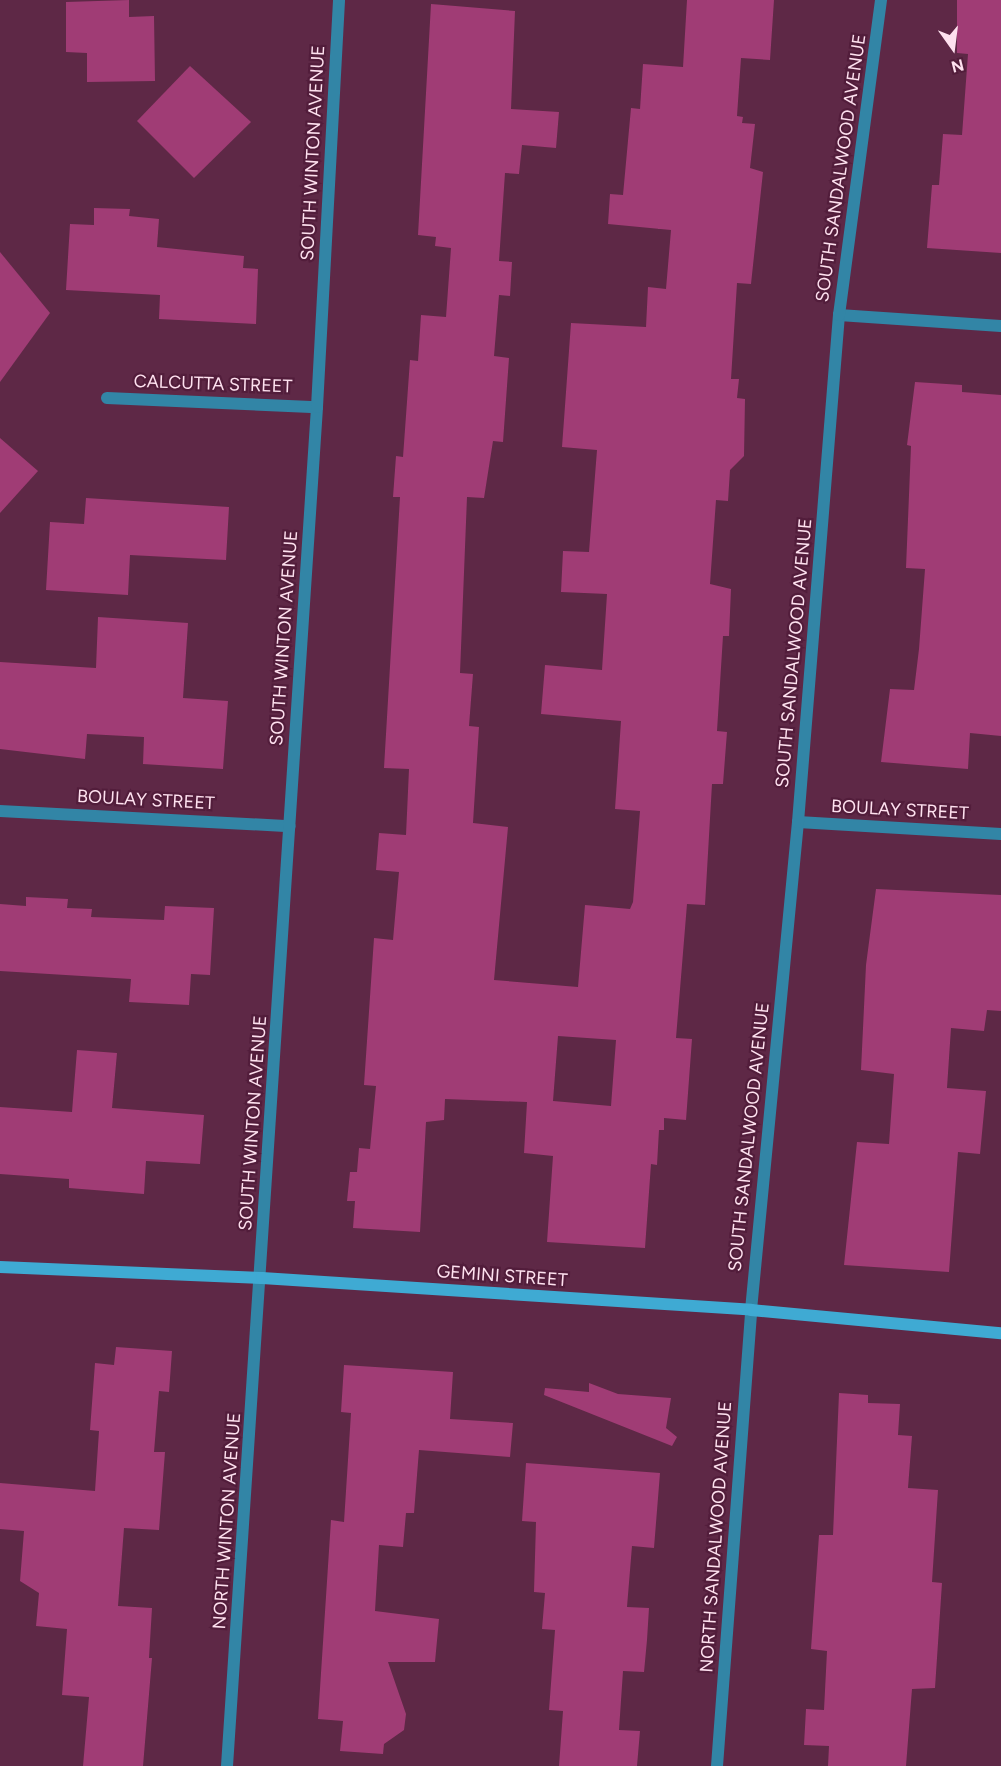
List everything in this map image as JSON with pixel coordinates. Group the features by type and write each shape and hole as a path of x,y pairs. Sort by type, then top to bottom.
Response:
{"street":[{"name":"SOUTH WINTON AVENUE","path":"261,1278 317,407 339,0"},
{"name":"SOUTH SANDALWOOD AVENUE","path":"751,1310 798,822 839,315 881,0"},
{"path":"839,315 1001,326"},
{"name":"CALCUTTA STREET","path":"106,398 317,407"},
{"name":"BOULAY STREET","path":"0,810 290,826"},
{"name":"BOULAY STREET","path":"798,822 1001,834"},
{"name":"GEMINI STREET","path":"0,1267 261,1278 751,1310 1001,1334"},
{"name":"NORTH WINTON AVENUE","path":"227,1766 261,1278"},
{"name":"NORTH SANDALWOOD AVENUE","path":"717,1766 751,1310"}],"building":[{"path":"129,0 129,17 154,16 155,81 87,82 87,53 66,52 66,2"},
{"path":"687,0 774,0 770,60 741,58 737,116 743,117 742,123 755,124 750,168 763,172 751,284 737,283 731,379 739,379 737,398 745,399 744,456 730,470 728,501 716,500 710,584 731,589 729,636 723,636 717,731 727,732 723,784 712,784 705,905 687,904 676,1038 692,1039 686,1120 664,1118 664,1130 659,1130 657,1165 651,1164 645,1248 547,1242 553,1156 524,1153 527,1102 445,1099 444,1120 426,1122 420,1232 353,1228 355,1201 347,1201 350,1172 357,1172 359,1148 370,1149 376,1086 364,1085 374,938 393,940 399,872 376,870 379,833 406,835 409,769 384,768 400,497 393,497 396,456 403,457 410,360 418,361 421,315 446,317 451,248 435,246 436,237 418,235 431,4 515,11 511,109 559,112 556,148 522,145 519,174 505,173 499,261 512,262 510,296 499,295 494,356 509,358 503,442 493,441 484,498 467,497 460,673 473,674 469,726 479,727 473,823 508,827 494,980 578,987 585,905 630,909 633,902 640,811 615,809 621,721 541,714 545,665 602,670 607,594 561,592 563,551 589,552 597,450 562,447 571,323 646,327 648,287 666,289 671,230 608,224 610,194 623,195 631,108 640,109 643,64 683,67","holes":["558,1036 616,1040 611,1106 553,1101"]},
{"path":"957,0 1001,0 1001,253 927,248 932,185 939,185 943,134 962,135 968,54 957,53"},
{"path":"190,66 251,122 194,178 137,121"},
{"path":"94,208 130,209 129,216 159,219 157,247 244,256 243,268 258,269 256,324 159,319 160,295 66,290 70,224 94,225"},
{"path":"0,252 50,313 0,382"},
{"path":"915,382 962,385 962,392 1001,395 1001,736 970,733 968,769 881,762 890,689 914,690 919,649 925,569 906,568 911,446 907,445"},
{"path":"0,438 38,471 0,513"},
{"path":"86,498 229,507 226,560 130,555 128,595 46,590 50,522 84,524"},
{"path":"98,617 188,623 183,698 228,701 223,769 143,764 144,737 87,734 85,759 0,749 0,662 96,668"},
{"path":"876,889 1001,895 1001,1011 987,1010 984,1031 951,1028 947,1088 986,1091 980,1154 958,1152 949,1272 844,1265 857,1142 889,1144 894,1074 861,1070 866,965"},
{"path":"26,897 68,899 67,908 92,909 91,917 164,920 165,906 214,908 210,975 191,974 189,1005 129,1002 131,979 0,971 0,904 26,906"},
{"path":"77,1050 117,1053 112,1108 204,1115 200,1164 146,1161 144,1194 69,1188 69,1179 0,1174 0,1107 72,1112"},
{"path":"116,1347 172,1351 169,1392 159,1391 154,1452 165,1452 159,1530 124,1528 118,1606 152,1608 149,1658 152,1658 143,1766 83,1766 89,1697 62,1695 67,1629 36,1626 39,1593 20,1581 24,1531 0,1529 0,1483 95,1491 99,1431 90,1430 95,1363 114,1365"},
{"path":"344,1365 453,1372 450,1419 513,1423 510,1457 419,1450 414,1513 406,1513 403,1547 379,1545 375,1611 439,1619 435,1662 388,1662 406,1714 404,1730 384,1744 383,1754 340,1751 343,1721 318,1719 331,1520 344,1522 351,1413 341,1412"},
{"path":"589,1383 618,1394 671,1398 666,1428 677,1437 672,1446 544,1395 545,1388 589,1392"},
{"path":"839,1393 868,1395 868,1403 900,1404 898,1435 912,1436 908,1488 938,1490 932,1582 942,1583 935,1688 912,1689 906,1766 828,1766 829,1746 804,1745 806,1709 824,1710 827,1651 811,1649 819,1535 833,1535"},
{"path":"526,1463 660,1473 654,1548 632,1546 627,1607 649,1608 644,1672 623,1671 619,1730 640,1731 637,1766 559,1766 563,1711 549,1710 555,1630 542,1629 545,1593 534,1592 536,1522 522,1521"}]}
